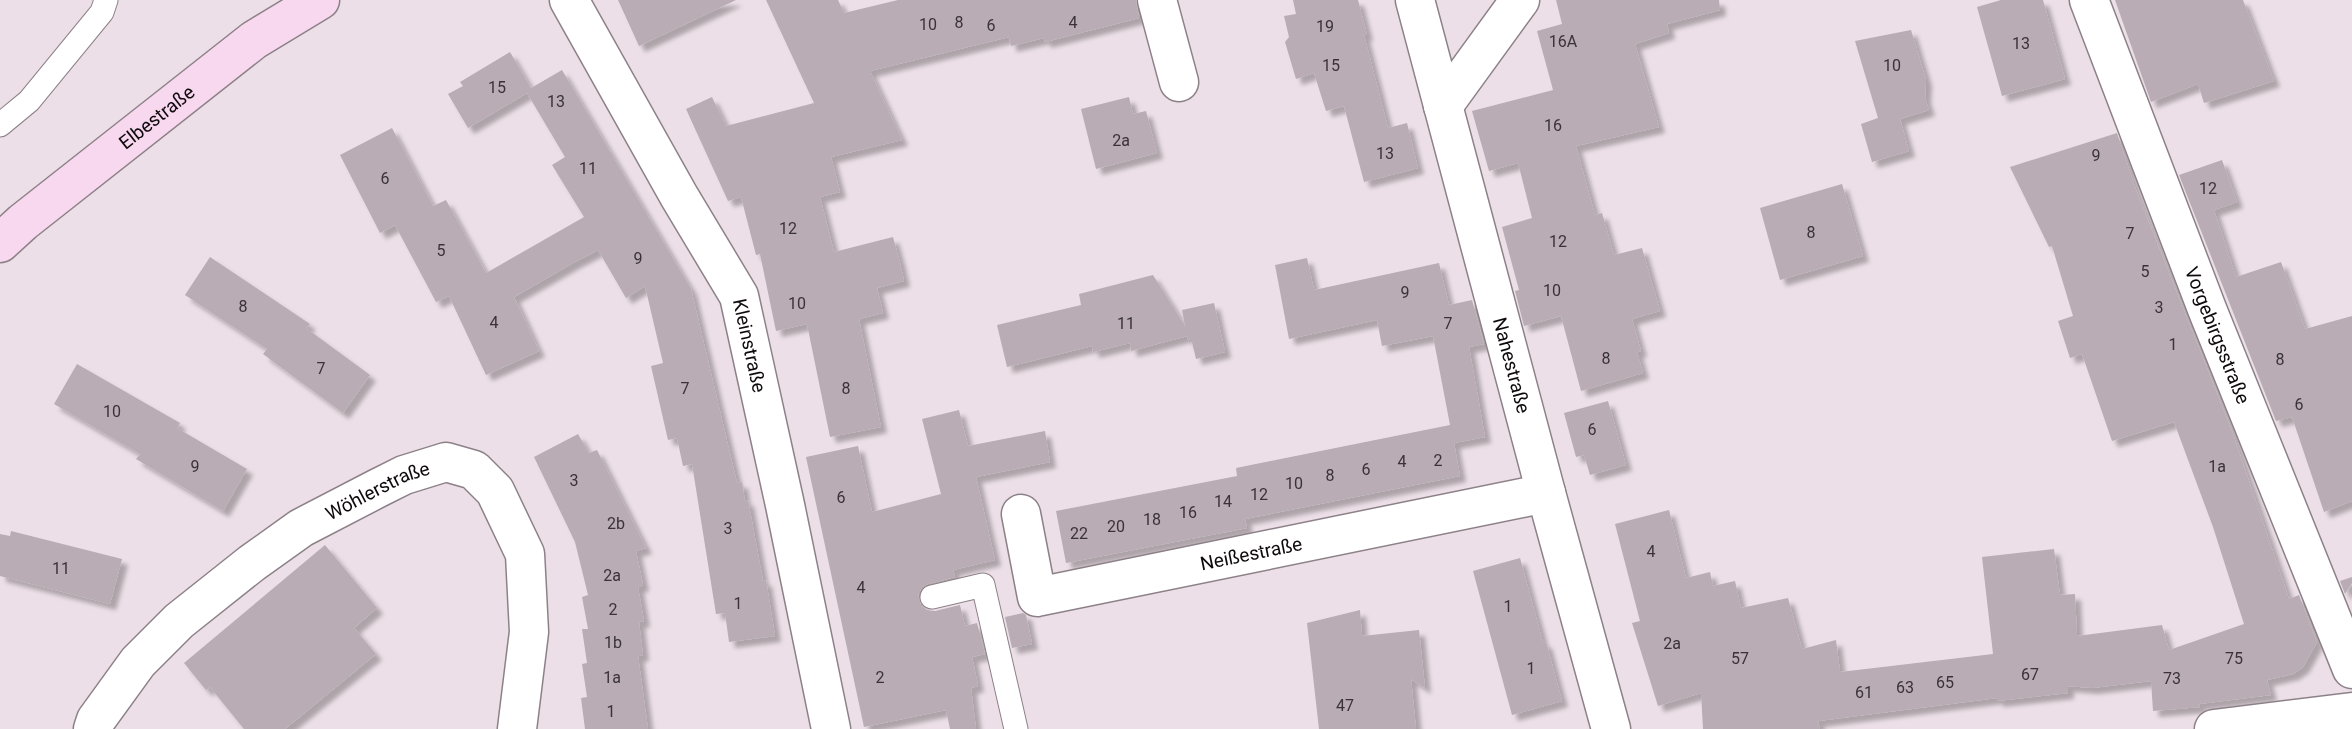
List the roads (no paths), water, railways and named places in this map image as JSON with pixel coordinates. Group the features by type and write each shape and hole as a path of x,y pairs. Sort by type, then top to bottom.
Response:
{"main road":[{"name":"Elbestraße","path":"0,243 254,40 320,0"}],"street":[{"name":"Kleinstraße","path":"569,0 679,196 739,296 831,729"},
{"path":"1157,0 1179,82"},
{"name":"Nahestraße","path":"1415,0 1611,729"},
{"path":"1443,106 1520,0"},
{"name":"Vorgebirgsstraße","path":"2089,0 2207,309 2352,669"},
{"name":"Wöhlerstraße","path":"93,729 96,719 138,662 179,621 252,563 301,528 356,499 404,475 446,462 474,470 495,491 525,554 530,632 517,729"},
{"name":"Neißestraße","path":"1021,514 1037,597 1546,493"},
{"path":"2214,729 2352,712"}],"lane":[{"path":"0,125 29,101 102,12 106,0"},
{"path":"932,597 983,585 1016,729"}]}
